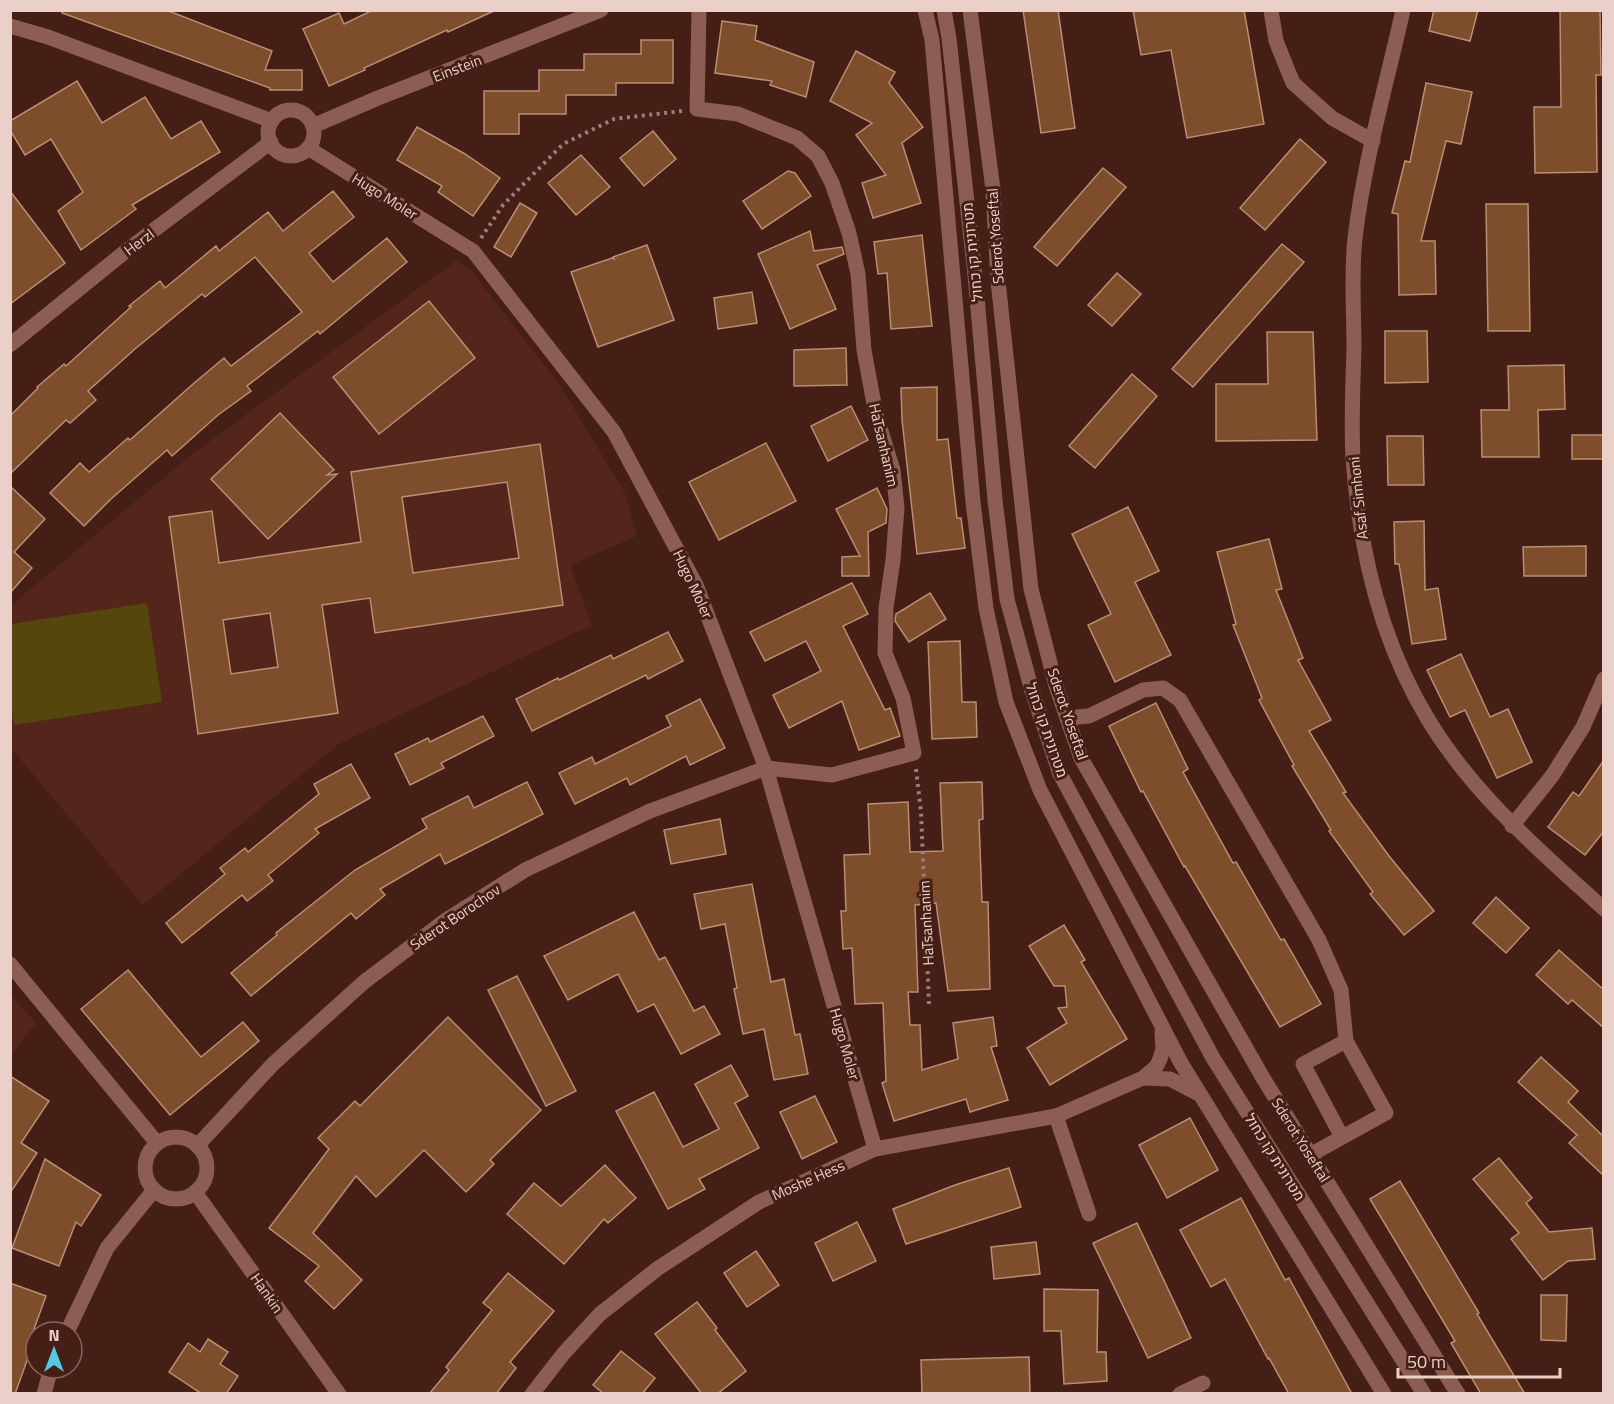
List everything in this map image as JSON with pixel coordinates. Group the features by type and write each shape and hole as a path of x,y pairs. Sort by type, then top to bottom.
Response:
{"street":[{"name":"Einstein","path":"313,126 601,10"},
{"path":"697,109 699,10"},
{"path":"925,10 932,40 973,502 986,609 1006,702 1040,790 1161,1023 1201,1096 1384,1394"},
{"name":"מטרונית קו כחול","path":"944,10 975,275 995,500 1007,599 1032,691 1060,774 1213,1058 1424,1394"},
{"name":"Sderot Yoseftal","path":"970,10 993,190 998,281 1031,589 1056,686 1081,758 1257,1068 1458,1394"},
{"path":"1271,10 1276,41 1293,83 1332,118 1373,141"},
{"name":"Asaf Simhoni","path":"1403,10 1373,141 1355,241 1353,454 1364,546 1374,591 1389,638 1428,720 1465,773 1512,826 1604,909"},
{"path":"10,27 48,37 272,121"},
{"name":"HaTsanhanim","path":"697,109 738,114 797,138 818,156 832,183 849,233 858,274 864,350 876,415 893,470 897,508 886,609 885,653 903,698 914,753"},
{"path":"294,110 308,116 313,126 314,138 308,148 298,154 291,155 277,150 271,142 269,130 272,121 280,113 294,110"},
{"name":"Herzl","path":"10,345 126,251 271,142"},
{"name":"Hugo Moler","path":"308,148 473,251 614,432 696,585 765,768 875,1149"},
{"path":"1512,826 1552,777 1583,727 1604,679"},
{"path":"1067,718 1089,716 1143,690 1163,688 1180,700 1319,940 1341,990 1346,1041 1386,1113 1310,1155"},
{"path":"765,768 832,775 914,753"},
{"name":"Sderot Borochov","path":"197,1146 273,1064 364,982 446,920 536,865 650,811 765,768"},
{"path":"10,964 158,1143"},
{"name":"Moshe Hess","path":"532,1394 564,1353 600,1314 657,1269 759,1202 875,1149 1056,1116 1143,1078 1156,1067 1160,1059 1163,1037 1161,1023"},
{"path":"1342,1137 1303,1064 1346,1041"},
{"name":"Moshe Hess","path":"1143,1078 1170,1079 1201,1096"},
{"path":"1056,1116 1089,1214"},
{"path":"178,1137 189,1140 197,1146 207,1164 206,1175 195,1192 178,1199 169,1198 154,1190 147,1181 145,1171 150,1150 167,1138 178,1137"},
{"path":"73,1320 107,1248 154,1190"},
{"name":"Hankin","path":"195,1192 339,1394"},
{"path":"1180,1394 1203,1383"}],"path":[{"path":"473,251 503,205 563,144 614,118 697,109"},
{"name":"HaTsanhanim","path":"914,753 921,812 929,1004"}],"shaded area":[{"path":"457,260 472,271 561,387 625,493 637,536 570,565 592,625 340,743 143,905 11,748 10,606 191,455"},
{"path":"147,603 162,702 14,725 10,700 11,624"},
{"path":"10,994 36,1023 11,1055 10,1055"}],"building":[{"path":"62,10 166,10 272,51 265,70 302,70 302,90 270,90 270,88 62,13"},
{"path":"373,10 496,10 448,32 447,30 329,86 303,29 339,13 344,24"},
{"path":"1023,10 1058,10 1075,128 1041,133"},
{"path":"1133,10 1244,10 1264,124 1187,138 1171,50 1141,55"},
{"path":"1434,10 1478,10 1470,41 1429,31"},
{"path":"1560,10 1600,10 1601,75 1596,75 1597,172 1535,173 1534,107 1561,107"},
{"path":"722,21 757,26 755,40 814,62 806,97 770,85 772,81 715,73"},
{"path":"641,40 673,40 673,83 616,83 616,95 566,95 566,114 519,114 519,134 484,134 484,91 539,91 539,70 584,70 584,54 641,54"},
{"path":"856,51 895,72 889,83 923,127 902,143 921,203 873,218 862,183 886,175 856,135 872,123 830,101"},
{"path":"77,81 102,123 145,97 171,139 201,121 220,152 132,205 136,209 81,250 58,211 83,192 51,139 25,155 10,130 10,121"},
{"path":"1426,83 1472,92 1461,144 1446,141 1421,241 1435,241 1436,294 1399,295 1398,214 1392,213 1405,161 1410,162"},
{"path":"417,127 465,154 500,178 473,216 438,192 442,186 397,160"},
{"path":"653,131 676,159 644,186 620,158"},
{"path":"1300,139 1326,162 1265,230 1240,208"},
{"path":"581,155 610,187 576,215 548,183"},
{"path":"1103,168 1126,187 1057,266 1034,247"},
{"path":"788,171 795,173 811,196 762,229 743,201"},
{"path":"10,191 65,263 10,304"},
{"path":"333,191 354,217 309,253 333,282 387,238 407,262 320,334 318,331 247,386 251,391 218,415 172,456 167,450 84,526 50,493 80,463 89,472 128,438 130,440 224,358 231,366 302,312 255,257 205,297 202,294 135,349 88,391 96,400 70,423 66,420 10,474 10,416 37,387 64,364 66,366 131,307 129,306 160,281 165,288 216,246 219,251 268,212 283,231"},
{"path":"520,203 537,213 511,257 494,247"},
{"path":"1486,204 1528,204 1530,331 1488,331"},
{"path":"810,231 814,251 842,247 844,254 817,265 836,309 790,329 758,254"},
{"path":"922,235 932,326 891,329 887,273 878,274 874,242"},
{"path":"1282,244 1304,262 1193,387 1172,369"},
{"path":"647,245 674,320 598,347 571,272 614,259 613,257"},
{"path":"1117,273 1141,294 1112,326 1088,305"},
{"path":"752,292 757,323 718,329 714,298"},
{"path":"429,301 475,358 379,434 333,377"},
{"path":"1385,331 1427,331 1428,382 1385,383"},
{"path":"1267,332 1313,332 1317,440 1216,441 1216,384 1268,384"},
{"path":"846,348 847,385 794,386 794,350"},
{"path":"1564,365 1565,409 1538,410 1539,457 1482,457 1481,410 1509,410 1508,366"},
{"path":"1132,374 1157,396 1095,468 1069,446"},
{"path":"937,387 937,440 948,439 957,518 961,518 965,548 917,554 902,420 901,388"},
{"path":"851,406 868,440 828,461 811,426"},
{"path":"280,413 334,470 327,475 337,474 268,539 211,479"},
{"path":"1572,435 1604,435 1604,459 1572,459"},
{"path":"1387,436 1423,436 1424,485 1388,485"},
{"path":"766,443 796,501 719,540 689,482"},
{"path":"540,444 563,605 375,633 370,598 322,605 338,713 198,734 169,517 212,511 219,563 361,542 351,472","holes":["507,482 519,558 413,573 402,497","270,613 278,667 231,674 223,620"]},
{"path":"10,486 45,519 14,552 32,568 10,593"},
{"path":"877,488 887,509 886,523 868,532 869,576 842,576 842,557 860,556 836,509"},
{"path":"1128,507 1159,571 1135,582 1171,655 1115,682 1088,625 1111,614 1072,534"},
{"path":"1424,521 1425,590 1438,588 1446,639 1412,644 1399,564 1395,564 1394,522"},
{"path":"1269,539 1282,589 1276,590 1303,658 1298,660 1331,720 1309,731 1346,792 1343,793 1389,856 1434,911 1404,935 1370,894 1373,892 1329,831 1331,830 1292,766 1294,765 1259,700 1262,698 1233,625 1236,624 1217,552"},
{"path":"1586,546 1586,576 1524,576 1523,547"},
{"path":"852,583 868,614 843,626 885,710 890,708 900,736 859,750 842,701 789,728 773,695 821,671 806,641 765,661 750,632"},
{"path":"930,593 946,619 909,642 895,621 896,614"},
{"path":"668,632 683,661 648,679 646,675 532,731 516,699 611,655 613,659"},
{"path":"960,641 962,702 976,702 977,737 932,739 928,642"},
{"path":"1461,654 1490,717 1508,709 1532,762 1497,778 1465,710 1450,717 1427,670"},
{"path":"700,699 725,748 690,765 686,756 630,785 627,778 575,804 559,773 592,757 595,764 671,726 666,716"},
{"path":"1156,703 1188,769 1183,772 1233,863 1236,862 1321,1004 1280,1027 1184,867 1143,791 1141,792 1109,726"},
{"path":"483,716 494,736 441,763 444,768 410,785 395,754 428,738 430,742"},
{"path":"1604,760 1604,831 1585,855 1548,827 1573,792 1579,796"},
{"path":"351,764 370,798 315,829 319,833 268,875 273,881 247,901 242,895 182,943 166,923 225,874 220,868 245,848 248,852 319,794 314,784"},
{"path":"527,782 543,814 445,864 440,854 380,889 385,895 356,919 351,913 251,996 231,973 277,935 276,933 355,870 427,828 422,819 468,796 474,808"},
{"path":"982,782 983,819 979,820 982,902 988,902 990,989 948,991 936,903 915,905 918,992 908,992 910,1025 920,1025 922,1070 958,1059 953,1023 993,1017 997,1046 991,1047 1008,1100 970,1112 966,1099 894,1121 882,1083 886,1081 883,1003 855,1004 852,948 843,949 841,911 846,911 844,855 870,854 868,804 908,802 910,852 943,851 940,783"},
{"path":"720,819 726,854 671,864 664,830"},
{"path":"752,884 771,982 784,979 795,1035 800,1034 808,1074 774,1080 764,1029 743,1034 725,924 701,929 694,894"},
{"path":"1496,897 1529,928 1506,953 1473,923"},
{"path":"634,912 659,960 665,957 694,1011 704,1006 720,1034 681,1054 654,1004 638,1012 618,974 568,1000 544,956"},
{"path":"1064,925 1085,960 1081,962 1127,1039 1050,1085 1027,1048 1067,1023 1058,1008 1067,1007 1065,986 1054,986 1029,946"},
{"path":"1559,950 1604,990 1604,1028 1572,1000 1568,1004 1536,975"},
{"path":"128,970 201,1057 243,1022 259,1041 170,1115 81,1009"},
{"path":"517,976 576,1091 546,1106 488,990"},
{"path":"448,1017 541,1110 490,1160 494,1164 466,1192 424,1150 376,1197 356,1176 313,1233 362,1280 334,1309 305,1281 319,1266 269,1228 329,1149 318,1138 355,1101 360,1106"},
{"path":"1541,1057 1578,1091 1568,1102 1604,1137 1604,1176 1569,1143 1577,1135 1518,1082"},
{"path":"731,1065 748,1096 735,1103 759,1148 699,1179 705,1189 668,1209 616,1111 654,1092 683,1147 719,1129 695,1084"},
{"path":"10,1076 49,1101 21,1143 37,1153 10,1193"},
{"path":"815,1096 837,1142 802,1159 780,1112"},
{"path":"1190,1118 1218,1170 1167,1198 1139,1145"},
{"path":"1499,1158 1532,1198 1526,1203 1549,1232 1592,1228 1595,1259 1568,1261 1543,1280 1511,1239 1519,1233 1473,1179"},
{"path":"45,1159 101,1195 81,1226 76,1222 59,1266 12,1248"},
{"path":"605,1165 636,1198 608,1223 604,1219 564,1264 507,1214 534,1183 561,1206"},
{"path":"1009,1168 1021,1207 906,1244 893,1209 955,1185"},
{"path":"1400,1181 1525,1394 1481,1394 1451,1343 1455,1341 1370,1199"},
{"path":"1241,1198 1285,1280 1289,1278 1352,1394 1289,1394 1225,1279 1211,1287 1180,1230"},
{"path":"857,1222 876,1261 833,1281 815,1243"},
{"path":"1137,1223 1191,1338 1148,1358 1093,1243"},
{"path":"1036,1242 1040,1274 994,1279 991,1247"},
{"path":"756,1251 779,1285 747,1307 724,1273"},
{"path":"508,1273 554,1311 510,1362 516,1368 496,1394 429,1394 449,1370 446,1367 492,1310 483,1303"},
{"path":"10,1283 46,1296 37,1320 24,1320 24,1369 15,1394 10,1394"},
{"path":"1044,1289 1098,1290 1097,1352 1106,1352 1107,1381 1064,1384 1061,1331 1044,1331"},
{"path":"1541,1295 1567,1295 1566,1341 1541,1340"},
{"path":"697,1302 746,1371 717,1394 702,1394 655,1334"},
{"path":"208,1339 228,1352 220,1364 238,1376 226,1394 202,1394 169,1372 188,1343 200,1352"},
{"path":"621,1351 655,1378 642,1394 604,1394 593,1385"},
{"path":"1029,1357 1030,1394 922,1394 921,1360"}]}
